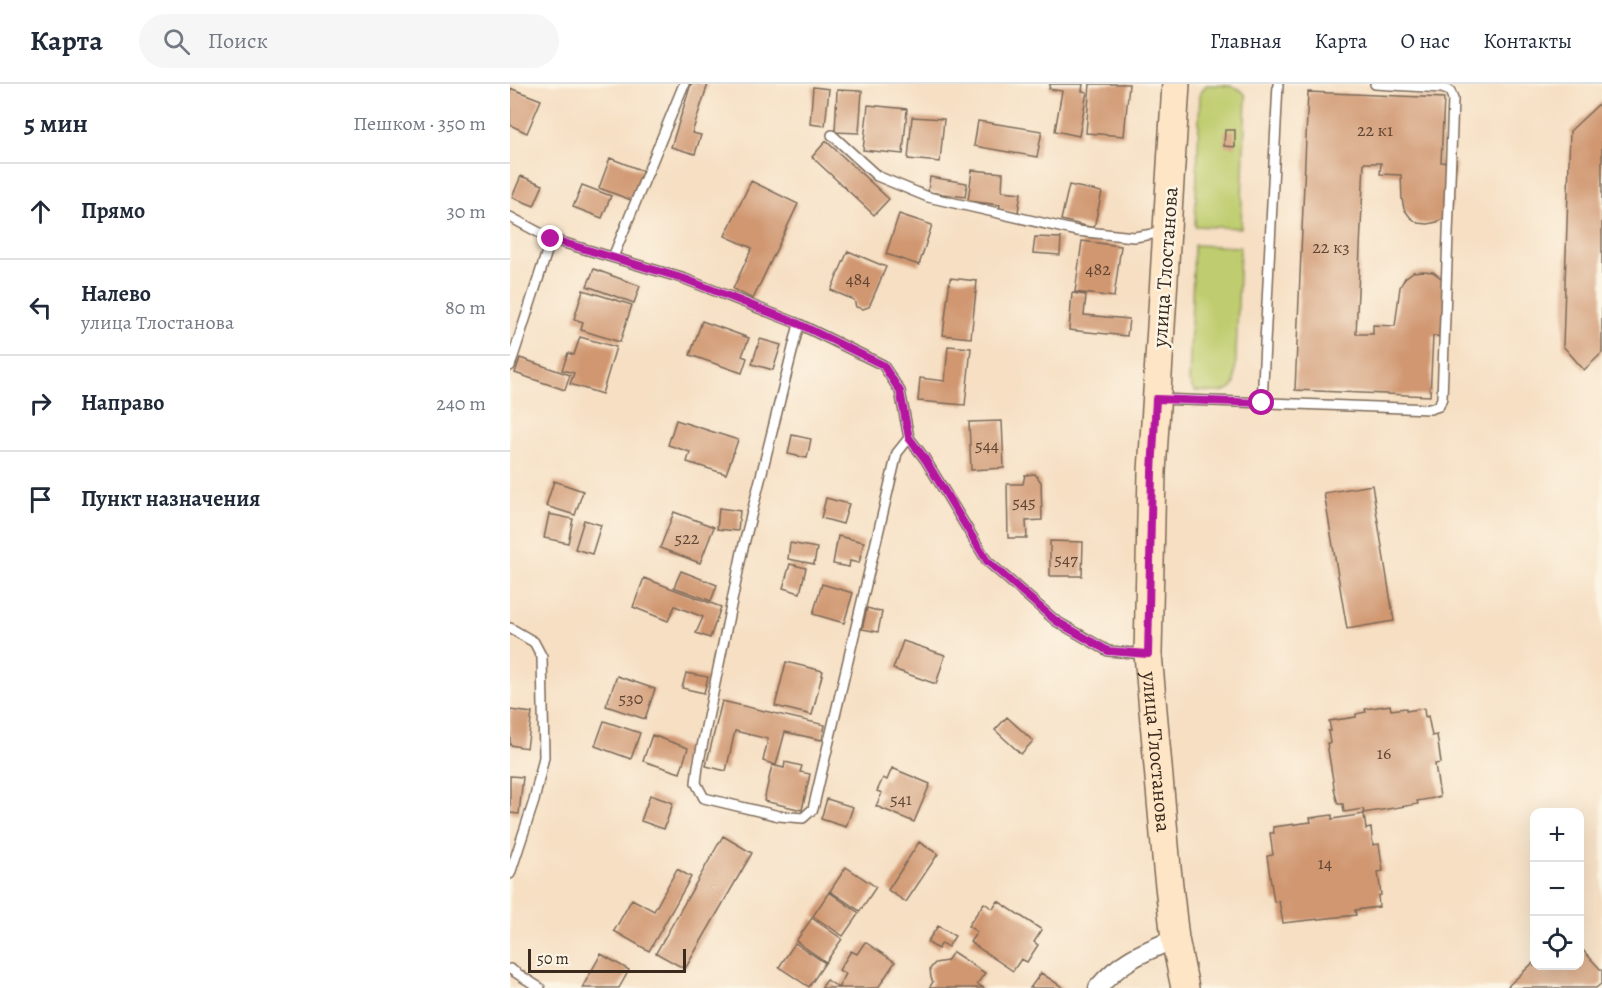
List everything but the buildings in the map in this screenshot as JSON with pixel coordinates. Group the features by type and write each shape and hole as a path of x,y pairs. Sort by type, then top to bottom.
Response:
{"main road":[{"name":"улица Тлостанова","path":"1176,84 1156,399 1149,561 1148,654 1175,939 1185,988"}],"street":[{"path":"1098,988 1112,971 1142,952 1175,939"}],"lane":[{"path":"613,257 684,84"},
{"path":"1262,403 1278,84"},
{"path":"1156,399 1430,409 1439,406 1442,398 1453,99 1450,91 1442,88 1375,84"},
{"path":"832,135 877,176 928,197 1077,231 1134,237 1167,231"},
{"path":"510,217 551,239 685,279 799,324 883,365 900,391 909,438 925,459 987,561 1056,621 1108,651 1148,654"},
{"path":"510,366 551,239"},
{"path":"799,324 742,552 698,766 696,783 704,798 779,816 803,818 813,810 897,453 909,438"},
{"path":"510,628 534,642 542,657 544,757 534,801 510,874"},
{"path":"510,969 540,988"}],"green space":[{"path":"1206,85 1234,87 1246,96 1241,228 1195,226 1200,94"},
{"path":"1194,245 1240,247 1235,383 1223,392 1194,391 1189,381"}],"route":[{"path":"551,239 685,279 799,324 883,365 900,391 909,438 925,459 987,561 1056,621 1108,651 1148,654 1148,573 1156,399 1262,403"}]}
